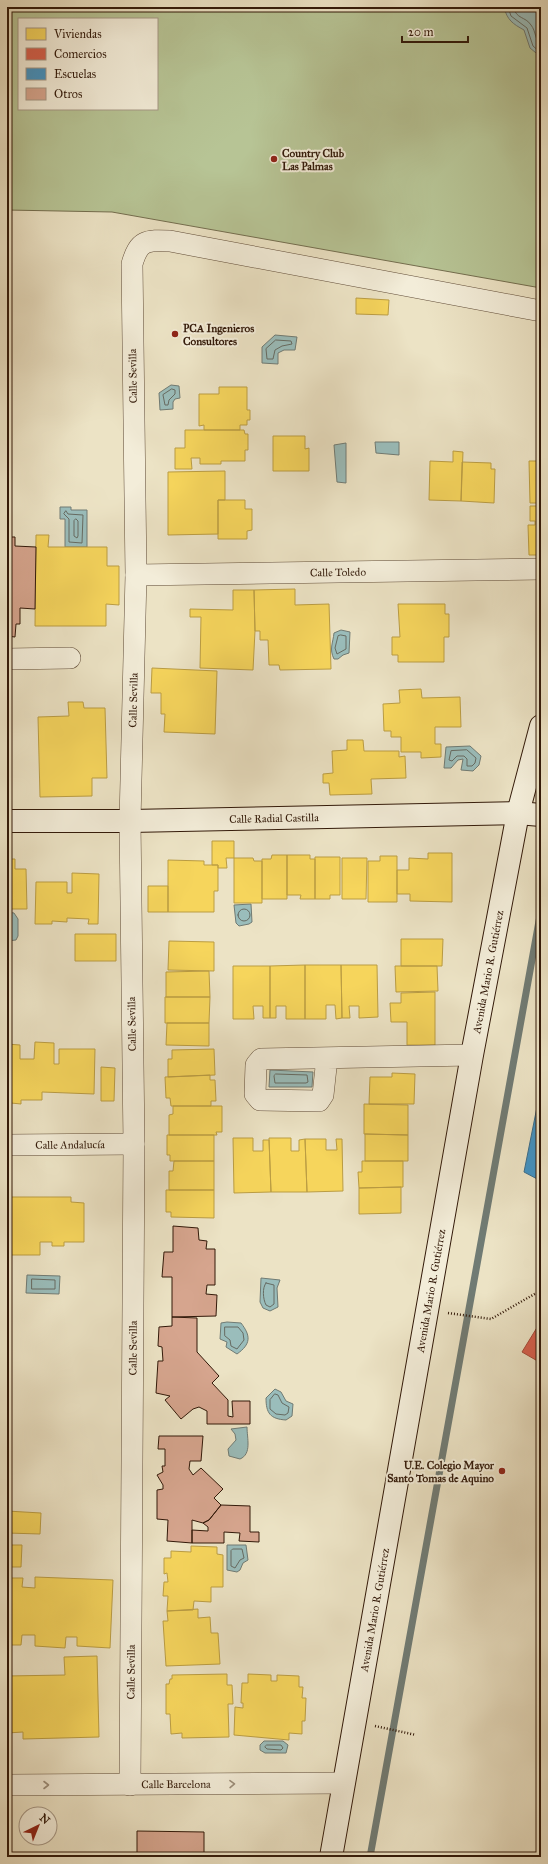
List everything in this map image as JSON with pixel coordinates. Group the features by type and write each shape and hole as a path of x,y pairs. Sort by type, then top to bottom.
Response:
{"street":[{"name":"Calle Sevilla","path":"130,1785 134,1144 130,821 136,575 132,264 136,250 144,243 170,241 541,311"},
{"name":"Calle Toledo","path":"136,575 541,569"},
{"path":"7,659 70,658"},
{"name":"Avenida Mario R. Gutiérrez","path":"330,1857 472,1055 532,814 541,726"},
{"name":"Calle Radial Castilla","path":"7,821 130,821 532,814"},
{"path":"327,1058 472,1055"},
{"name":"Calle Andalucía","path":"7,1145 134,1144"},
{"name":"Calle Barcelona","path":"7,1785 344,1783"}],"path":[{"path":"446,1312 491,1319 538,1292"},
{"path":"372,1725 416,1735"}],"green space":[{"name":"Country Club Las Palmas","path":"7,7 541,7 541,288 112,212 7,210"}],"water":[{"path":"504,7 541,7 541,57 530,48 524,30 511,21"},
{"path":"275,335 297,337 295,350 284,350 278,353 278,364 262,363 262,347"},
{"path":"171,385 179,386 180,398 175,399 173,402 173,409 160,410 159,393"},
{"path":"375,442 399,442 399,455 376,453"},
{"path":"346,443 346,483 337,482 334,445"},
{"path":"60,507 71,507 71,510 87,510 87,547 65,547 65,519 60,519"},
{"path":"341,630 350,632 349,653 338,659 334,659 332,649 334,633"},
{"path":"470,746 481,756 479,765 473,771 461,770 463,759 458,760 451,768 444,768 446,747"},
{"path":"251,904 252,922 239,926 236,923 234,905"},
{"path":"7,912 14,913 18,919 18,936 16,940 7,941"},
{"path":"270,1070 313,1072 312,1087 269,1087"},
{"path":"27,1275 60,1276 59,1294 26,1293"},
{"path":"261,1278 280,1280 277,1288 278,1307 270,1311 263,1308 260,1302"},
{"path":"221,1323 241,1323 247,1332 247,1343 245,1347 237,1354 226,1347 227,1342 220,1339"},
{"path":"275,1389 281,1392 286,1401 293,1404 292,1416 286,1420 273,1417 268,1411 266,1398"},
{"path":"247,1427 248,1445 244,1457 240,1459 229,1456 228,1449 236,1440 235,1434 231,1429"},
{"path":"227,1545 246,1545 248,1560 243,1563 240,1570 237,1572 227,1570"},
{"path":"264,1741 283,1741 288,1745 286,1753 265,1753 260,1750 260,1745"}],"building: Viviendas":[{"path":"356,298 389,300 388,315 356,314"},
{"path":"219,387 247,387 247,410 250,410 250,420 247,420 247,425 240,425 240,430 204,430 204,425 199,426 199,394 219,394"},
{"path":"185,430 244,430 245,434 248,434 248,450 245,450 245,461 221,461 221,464 200,464 200,458 191,458 192,469 175,469 175,448 185,448"},
{"path":"273,436 305,436 305,449 309,448 309,471 273,471"},
{"path":"453,451 463,452 461,501 429,500 430,461 453,462"},
{"path":"529,461 541,461 541,503 530,503"},
{"path":"462,462 491,463 491,469 495,469 494,503 461,501"},
{"path":"225,471 225,500 218,500 218,534 168,535 168,472"},
{"path":"218,500 245,500 245,509 252,509 252,530 247,531 247,539 218,539"},
{"path":"530,506 541,506 541,555 529,555 528,525 535,525 535,521 530,521"},
{"path":"36,535 49,535 48,547 107,547 107,566 119,566 119,605 106,604 106,626 35,626"},
{"path":"295,589 295,605 329,604 331,669 280,670 279,665 269,665 268,640 260,640 260,631 255,631 254,590"},
{"path":"233,590 254,590 255,631 253,670 200,668 201,617 190,617 190,609 233,610"},
{"path":"398,604 445,604 445,614 449,614 449,637 444,637 444,662 398,662 398,655 392,655 392,637 400,637"},
{"path":"152,668 217,671 215,734 164,732 165,714 161,714 161,693 151,693"},
{"path":"421,689 422,698 460,697 461,727 435,727 435,744 441,744 441,757 421,758 421,752 401,752 401,737 391,737 391,731 384,731 383,704 400,703 399,690"},
{"path":"68,702 83,702 84,708 105,708 107,778 92,778 92,796 40,797 38,717 69,716"},
{"path":"347,740 363,740 364,751 399,751 399,757 405,756 406,778 371,779 372,794 330,795 329,783 323,783 323,774 333,773 332,751 347,750"},
{"path":"212,841 234,841 234,858 226,858 227,868 218,868 218,865 212,865"},
{"path":"428,853 452,853 452,902 410,901 410,894 397,894 397,870 409,870 409,858 428,859"},
{"path":"272,855 287,855 287,899 262,899 262,859 271,859"},
{"path":"287,855 310,855 310,859 315,859 315,899 300,899 301,895 287,895"},
{"path":"380,856 397,856 397,902 368,902 368,861 380,861"},
{"path":"315,857 340,857 340,895 330,895 330,899 315,899"},
{"path":"234,858 253,858 254,861 262,861 262,903 234,903"},
{"path":"342,858 367,858 366,899 342,899"},
{"path":"7,859 15,859 15,869 26,869 27,909 7,909"},
{"path":"168,860 204,861 204,865 218,865 218,891 214,891 214,912 168,912"},
{"path":"72,873 99,874 98,924 88,924 89,919 67,918 67,922 52,921 52,924 35,924 36,882 67,882 67,893 72,893"},
{"path":"148,886 168,886 168,912 148,912"},
{"path":"75,934 116,934 116,961 75,961"},
{"path":"401,939 443,939 442,966 401,966"},
{"path":"169,941 214,942 214,971 168,970"},
{"path":"305,965 341,965 342,1018 336,1019 335,1005 326,1005 326,1019 305,1019"},
{"path":"305,965 305,1019 286,1019 286,1006 276,1006 276,1018 270,1018 270,966"},
{"path":"341,965 377,965 378,1017 359,1018 359,1006 349,1006 350,1018 342,1018"},
{"path":"233,966 270,966 270,1018 263,1018 263,1006 253,1006 254,1019 233,1019"},
{"path":"395,966 437,966 438,991 396,992"},
{"path":"209,971 210,997 166,997 166,972"},
{"path":"435,992 435,1045 407,1045 407,1022 391,1022 390,1003 401,1003 401,993"},
{"path":"165,997 210,997 209,1023 165,1023"},
{"path":"167,1023 209,1023 209,1046 166,1045"},
{"path":"35,1042 54,1043 54,1064 59,1064 59,1049 95,1049 94,1094 42,1092 42,1100 21,1100 21,1104 11,1103 11,1097 7,1097 7,1044 20,1045 20,1059 34,1059"},
{"path":"214,1049 215,1075 168,1077 168,1059 172,1059 172,1050"},
{"path":"101,1067 115,1068 114,1101 101,1101"},
{"path":"392,1073 415,1074 414,1104 369,1104 370,1077 392,1077"},
{"path":"210,1075 210,1080 215,1080 216,1101 211,1101 211,1106 171,1106 170,1098 166,1098 165,1077"},
{"path":"364,1104 408,1105 408,1135 364,1134"},
{"path":"173,1106 222,1106 222,1132 216,1132 217,1135 169,1135 169,1115 173,1114"},
{"path":"365,1134 408,1135 408,1161 365,1161"},
{"path":"167,1135 214,1135 214,1161 170,1161 170,1155 167,1155"},
{"path":"233,1138 253,1138 253,1151 263,1151 263,1140 269,1140 271,1192 234,1193"},
{"path":"269,1138 291,1138 291,1151 299,1151 299,1140 305,1139 307,1192 271,1192"},
{"path":"305,1139 326,1139 326,1150 337,1150 336,1139 342,1139 343,1191 307,1192"},
{"path":"174,1161 214,1161 214,1190 169,1190 169,1171 173,1171"},
{"path":"362,1161 403,1161 403,1187 359,1188 358,1172 362,1172"},
{"path":"401,1187 401,1213 359,1214 359,1188"},
{"path":"166,1190 214,1190 214,1218 171,1217 171,1212 166,1212"},
{"path":"7,1197 71,1197 71,1202 84,1203 84,1242 64,1242 64,1246 52,1246 52,1242 40,1242 40,1255 7,1255"},
{"path":"7,1511 41,1513 40,1534 7,1533"},
{"path":"7,1545 22,1545 21,1567 7,1567"},
{"path":"191,1546 217,1547 217,1554 223,1555 223,1587 211,1587 211,1602 194,1601 193,1610 167,1611 168,1596 163,1596 164,1582 168,1582 167,1573 164,1574 164,1558 171,1558 171,1551 191,1552"},
{"path":"35,1577 113,1580 110,1648 77,1646 77,1637 66,1637 65,1648 35,1646 35,1635 22,1635 21,1645 7,1645 7,1578 23,1578 22,1587 35,1588"},
{"path":"198,1609 198,1618 210,1617 211,1633 218,1633 220,1664 166,1666 163,1621 168,1621 167,1611"},
{"path":"97,1656 99,1737 23,1739 23,1732 7,1733 7,1676 65,1675 64,1657"},
{"path":"227,1674 227,1685 232,1685 233,1704 228,1704 229,1737 182,1738 182,1733 171,1734 170,1714 166,1714 166,1684 169,1684 170,1679 172,1679 172,1675"},
{"path":"248,1674 271,1675 271,1681 277,1681 277,1675 299,1676 299,1687 303,1687 302,1698 306,1698 305,1721 302,1721 302,1734 289,1733 289,1740 234,1735 235,1707 243,1708 243,1703 241,1703 242,1683 248,1683"}],"building: Comercios":[{"path":"541,1321 541,1363 522,1352"}],"building: Escuelas":[{"path":"541,1087 541,1181 524,1172"}],"building: Otros":[{"path":"7,537 15,537 15,546 36,547 35,609 20,608 20,624 16,624 15,637 7,636"},
{"path":"173,1226 198,1228 199,1240 207,1241 206,1249 215,1249 215,1285 207,1285 206,1294 217,1295 216,1316 172,1317 172,1277 162,1277 164,1252 173,1252"},
{"path":"172,1317 197,1318 197,1352 219,1376 212,1383 228,1400 228,1416 233,1417 232,1401 250,1401 250,1424 207,1424 207,1411 199,1407 193,1409 181,1419 165,1400 170,1396 156,1393 158,1361 163,1361 162,1347 158,1346 159,1327 172,1326"},
{"path":"159,1436 203,1436 201,1461 190,1461 189,1469 193,1475 201,1468 223,1489 214,1498 221,1505 209,1520 203,1523 192,1520 192,1543 167,1541 168,1520 157,1519 157,1490 163,1489 163,1485 157,1475 163,1472 162,1466 165,1466 165,1449 158,1449"},
{"path":"221,1505 250,1506 250,1532 259,1532 259,1542 239,1541 240,1533 224,1532 224,1543 192,1543 192,1530 208,1531 208,1527 203,1523 209,1520"},
{"path":"137,1831 204,1832 204,1857 137,1857"}],"waterway":[{"path":"370,1857 541,910"}],"place":[{"name":"Country Club Las Palmas","path":"274,159"},
{"name":"PCA Ingenieros Consultores","path":"175,334"},
{"name":"U.E. Colegio Mayor Santo Tomas de Aquino","path":"502,1471"}]}
